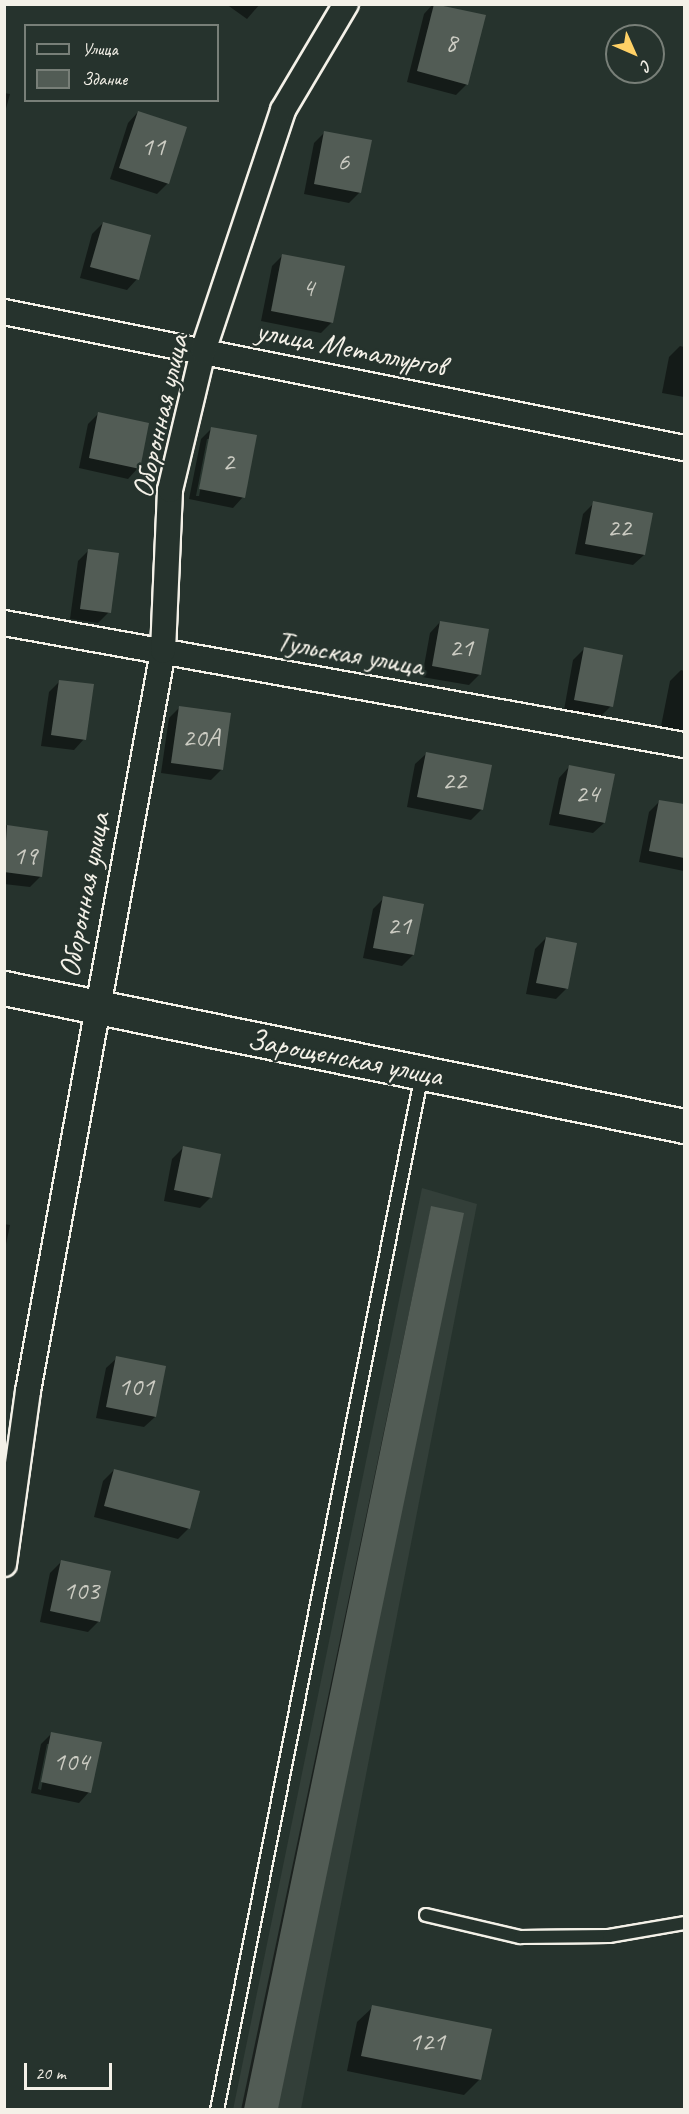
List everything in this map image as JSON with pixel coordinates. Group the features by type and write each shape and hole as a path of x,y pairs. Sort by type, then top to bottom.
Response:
{"street":[{"name":"Оборонная улица","path":"4,1564 28,1391 85,1095 95,1006 163,651 170,490 204,351 283,110 346,4"},
{"name":"улица Металлургов","path":"4,312 684,448"},
{"name":"Тульская улица","path":"4,623 684,745"},
{"name":"Зарощенская улица","path":"4,988 684,1126"}],"lane":[{"path":"217,2109 422,1072"},
{"path":"426,1915 541,1938 609,1936 684,1923"}],"shaded area":[{"path":"422,1188 477,1204 301,2109 233,2110"}],"building":[{"path":"434,4 486,15 468,85 417,71"},
{"path":"138,111 187,127 169,184 119,168"},
{"path":"324,131 372,140 361,193 314,184"},
{"path":"103,222 151,235 139,280 90,267"},
{"path":"282,254 345,266 333,323 271,311"},
{"path":"98,412 149,423 140,469 89,458"},
{"path":"211,427 257,435 245,498 199,489"},
{"path":"593,501 653,513 645,555 585,544"},
{"path":"88,549 119,553 111,613 80,609"},
{"path":"440,621 489,629 481,675 432,666"},
{"path":"584,647 623,655 613,707 574,700"},
{"path":"59,680 94,684 86,740 51,735"},
{"path":"179,706 231,713 223,770 171,763"},
{"path":"426,752 492,765 483,810 417,797"},
{"path":"569,765 615,774 605,823 559,814"},
{"path":"659,800 684,804 684,858 649,851"},
{"path":"7,825 48,831 42,877 4,872"},
{"path":"383,896 424,904 414,955 373,948"},
{"path":"546,937 577,943 568,989 536,983"},
{"path":"183,1146 221,1154 212,1198 174,1190"},
{"path":"431,1206 464,1213 278,2109 244,2109"},
{"path":"116,1356 166,1366 156,1417 106,1407"},
{"path":"114,1469 200,1491 190,1529 104,1506"},
{"path":"61,1560 111,1571 100,1622 50,1611"},
{"path":"51,1732 102,1742 91,1793 41,1782"},
{"path":"372,2005 492,2029 481,2080 361,2056"}]}
